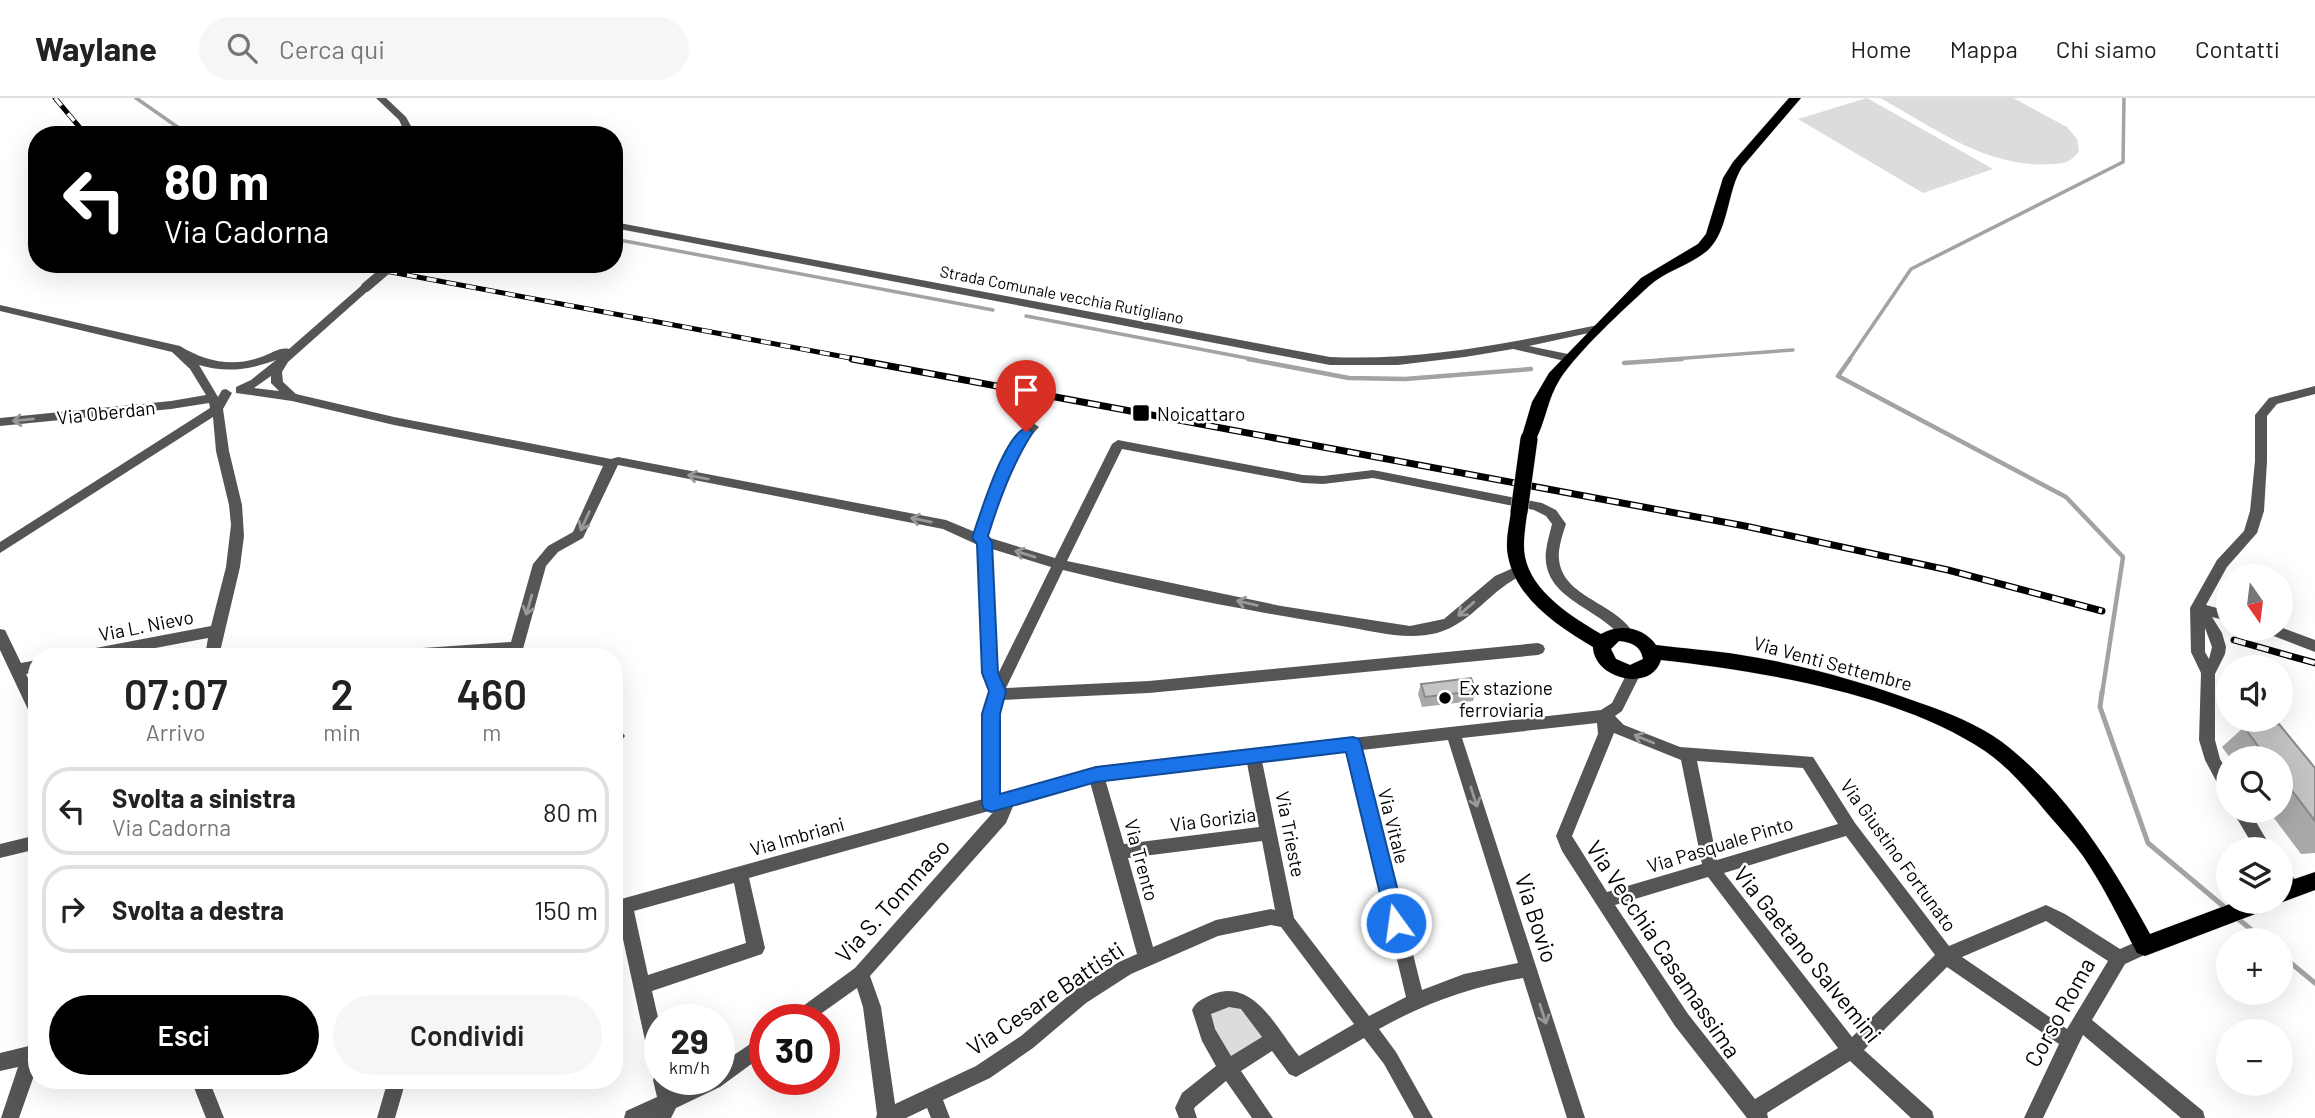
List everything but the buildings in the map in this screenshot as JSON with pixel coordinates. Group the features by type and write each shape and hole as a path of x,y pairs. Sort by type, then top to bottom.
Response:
{"main road":[{"path":"1601,643 1579,631 1555,611 1531,586 1520,570 1516,555 1529,439 1540,402 1554,376 1569,358 1646,281 1703,247 1712,234 1733,171 1796,98"},
{"path":"1627,634 1638,637 1652,652 1652,662 1646,670 1634,673 1620,670 1608,663 1601,653 1601,643 1607,637 1627,634"},
{"name":"Via Venti Settembre","path":"1652,652 1742,662 1875,694 1955,724 1994,747 2029,778 2088,847 2108,877 2145,946"},
{"path":"2293,884 2315,881"},
{"name":"Corso Roma","path":"2145,946 2231,914"}],"street":[{"path":"380,98 403,119 406,126"},
{"name":"Strada Comunale vecchia Rutigliano","path":"623,227 1330,361 1369,364 1407,362 1598,328"},
{"path":"242,390 283,360 382,273"},
{"path":"0,308 176,349 205,365 229,368"},
{"path":"213,648 215,631 223,613 237,537 237,504 223,456 210,394 211,372 270,358 304,339"},
{"path":"1543,339 1559,348 1569,358"},
{"name":"Strada Comunale vecchia Rutigliano","path":"1506,346 1569,358"},
{"path":"1538,352 1554,376"},
{"path":"187,355 210,394"},
{"path":"283,360 275,372 275,378 282,391 292,397"},
{"path":"0,548 210,394 242,390 292,397 394,421 611,463 618,461 871,509 946,525 982,540 1058,564 1281,611 1410,631 1431,629 1452,622 1495,581 1520,570"},
{"path":"2216,765 2207,740 2207,673 2199,652 2197,608 2222,564 2250,533 2257,511 2262,461 2261,415 2273,401 2315,390"},
{"path":"210,394 226,393"},
{"name":"Via Oberdan","path":"0,422 170,405 210,394"},
{"path":"997,693 990,673 982,540 990,505 1016,445 1033,427"},
{"path":"999,801 990,740 991,714 997,693 1118,444 1303,479 1323,480 1373,474 1537,506 1552,513 1559,524 1551,557 1554,571 1563,587 1575,597 1608,612 1620,622 1627,634"},
{"path":"516,648 541,564 553,550 578,535 611,463"},
{"path":"2197,608 2216,613"},
{"path":"2197,608 2219,638 2219,658 2207,673"},
{"name":"Via L. Nievo","path":"127,648 215,631"},
{"path":"0,634 28,693"},
{"path":"2293,638 2315,646"},
{"path":"997,693 1149,687 1538,649"},
{"path":"18,669 28,667"},
{"path":"1604,716 1617,707 1634,673"},
{"name":"Via Imbriani","path":"623,906 1096,774 1604,716"},
{"name":"Via Giustino Fortunato","path":"1604,716 1619,729 1670,750 1688,754 1808,762 1849,828 1946,956 2070,1041"},
{"name":"Via Vecchia Casamassima","path":"1604,716 1605,734 1564,836 1689,1034 1756,1114"},
{"name":"Via Bovio","path":"1453,733 1576,1118"},
{"name":"Via Vitale","path":"1353,744 1415,999"},
{"name":"Via Gaetano Salvemini","path":"1688,754 1711,869 1852,1050 1925,1118"},
{"name":"Via Trieste","path":"1253,756 1286,921"},
{"name":"Via Trento","path":"1096,774 1147,958"},
{"name":"Via S. Tommaso","path":"819,1004 861,974 999,818 999,801"},
{"name":"Via Pasquale Pinto","path":"1604,901 1849,828"},
{"name":"Via Gorizia","path":"1119,852 1270,833"},
{"path":"0,851 28,844"},
{"path":"641,986 756,948 740,874"},
{"path":"1756,1114 1852,1050 1946,956 2046,913 2119,958"},
{"name":"Via Cesare Battisti","path":"886,1117 983,1072 1027,1042 1080,998 1125,968 1238,921 1271,917 1286,921"},
{"path":"623,921 645,1004"},
{"path":"1286,921 1390,1058 1424,1118"},
{"name":"Corso Roma","path":"2033,1118 2070,1041 2119,958 2145,946"},
{"path":"1264,1118 1228,1069 1201,1016 1201,1010 1207,1006 1228,998 1247,1003 1296,1068 1415,999 1465,980 1529,970"},
{"path":"861,974 872,1007 886,1117"},
{"path":"2081,1022 2196,1118"},
{"path":"1186,1111 1228,1069 1274,1040"},
{"path":"0,1062 28,1055"},
{"path":"10,1118 28,1070"},
{"path":"204,1089 215,1118"},
{"path":"386,1118 394,1089"},
{"path":"633,1118 665,1111 690,1095"},
{"path":"931,1096 942,1118"}],"shaded area":[{"path":"1867,98 1993,169 1923,193 1798,119"},
{"path":"1880,98 2013,98 2067,127 2077,139 2079,151 2067,162 2059,164 2028,164 2005,160 1962,144"},
{"path":"1226,1002 1243,1008 1263,1039 1230,1059 1207,1017"}],"waterway":[{"path":"136,98 176,126"},
{"path":"1849,360 1911,269 2123,162 2124,98"},
{"path":"623,241 993,310"},
{"path":"1026,316 1257,360"},
{"path":"1659,360 1793,350"},
{"path":"1248,359 1349,378 1405,379 1531,369"},
{"path":"1624,363 1682,359"},
{"path":"1850,359 1838,376 2066,497 2123,557 2102,694"},
{"path":"2102,692 2100,707 2148,843 2216,900"},
{"path":"2237,918 2249,928"},
{"path":"2293,965 2315,983"}],"railway":[{"path":"55,98 78,126"},
{"path":"396,273 861,360"},
{"path":"852,359 1745,526 1948,570 2102,611"},
{"path":"2238,641 2315,663"}],"place":[{"name":"Noicattaro","path":"1141,413"},
{"name":"Ex stazione ferroviaria","path":"1445,698"}],"route":[{"path":"1026,432 1016,445 990,505 980,538 985,542 990,673 997,691 991,714 991,804 1096,774 1353,744 1396,923"}]}
